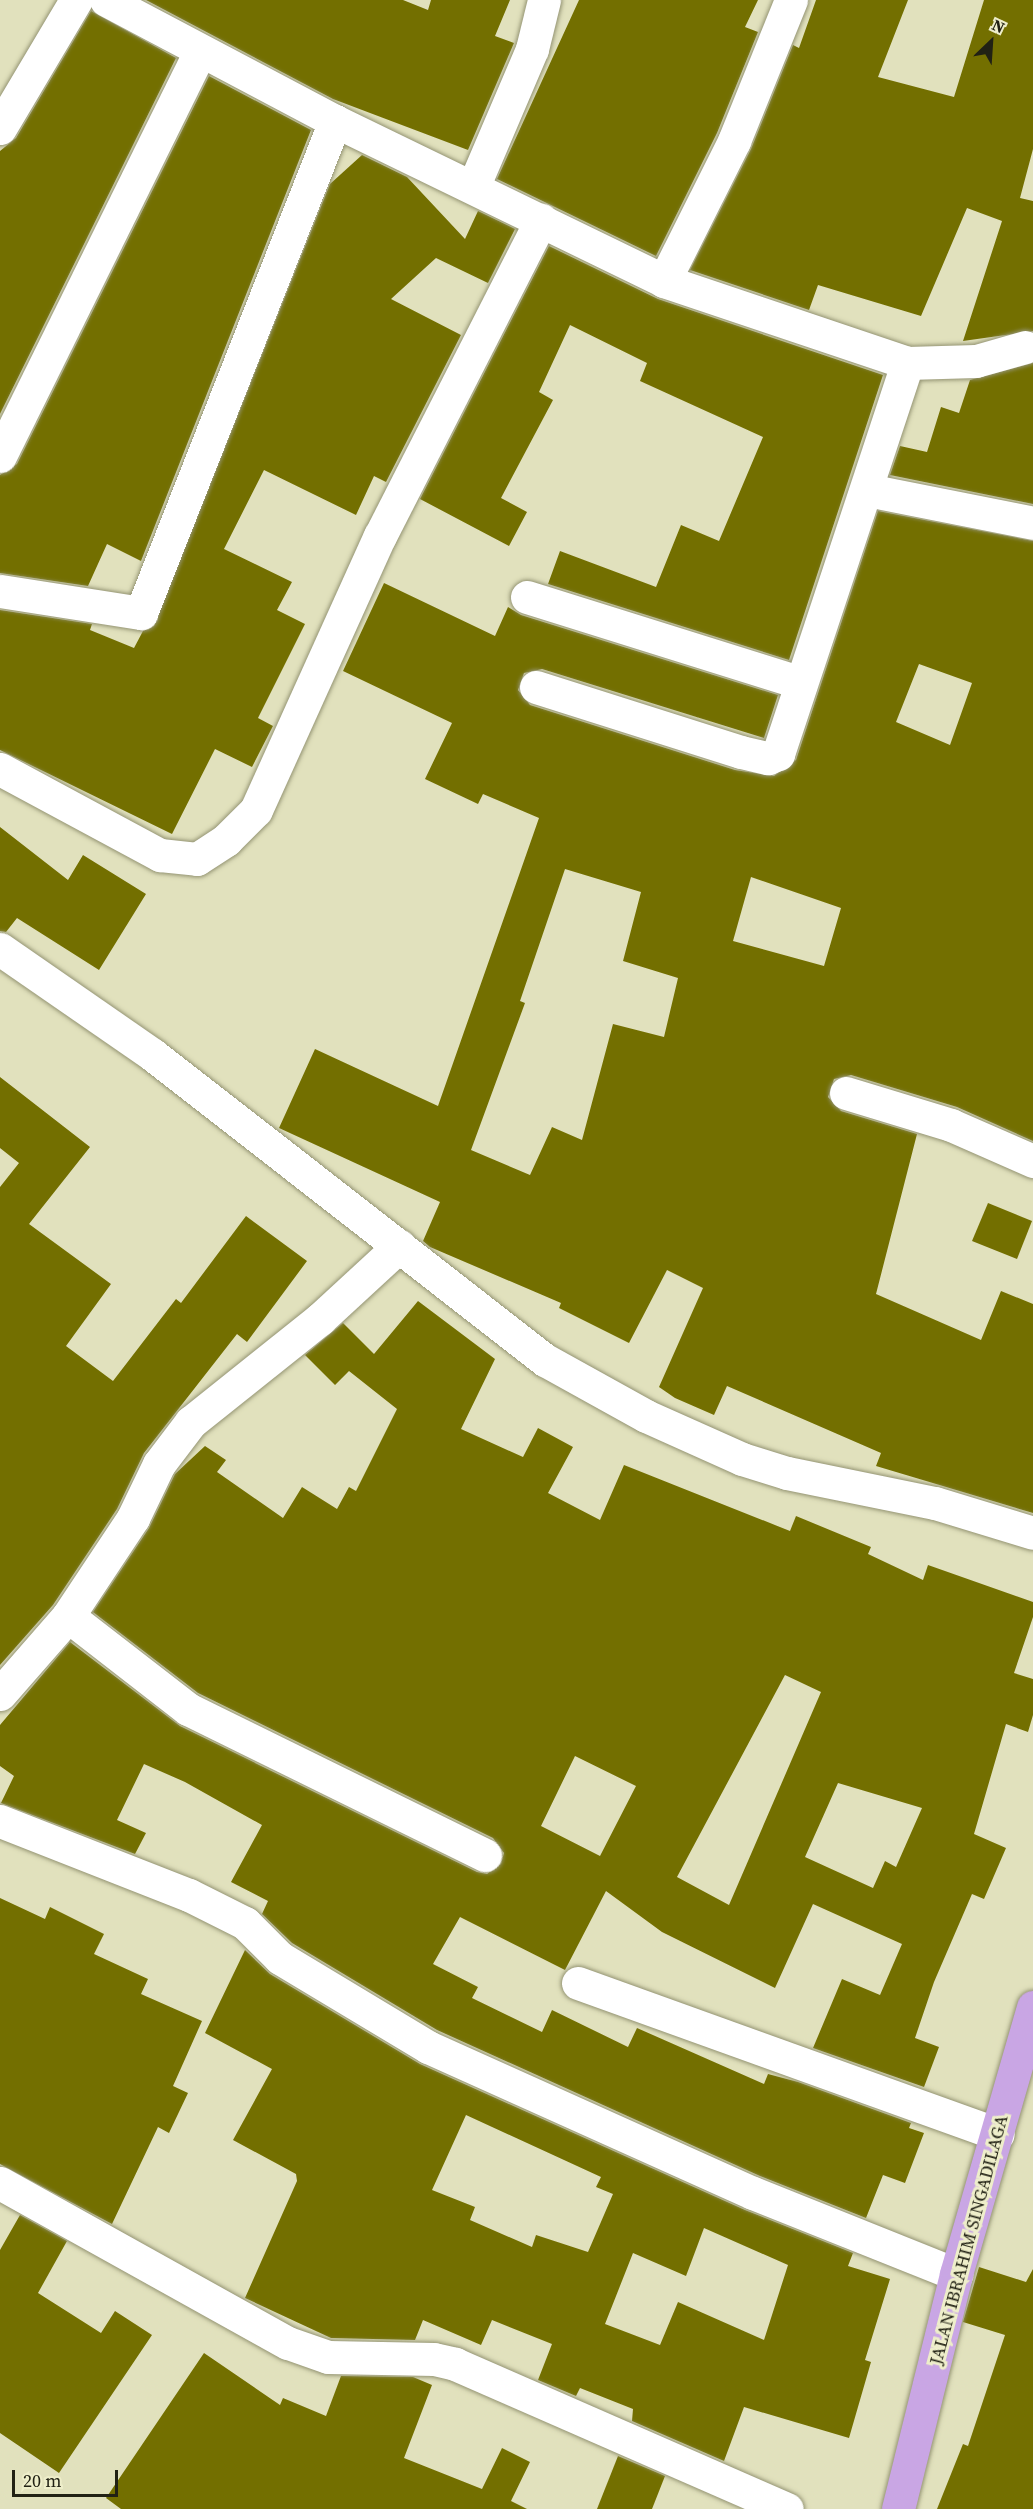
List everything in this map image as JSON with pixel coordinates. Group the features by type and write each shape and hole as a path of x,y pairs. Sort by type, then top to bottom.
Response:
{"highway":[{"name":"JALAN IBRAHIM SINGADILAGA","path":"898,2509 956,2274 1033,2007"}],"street":[{"path":"0,128 76,0"},
{"path":"106,0 335,121 474,185 664,280 908,363 976,361 1025,347"},
{"path":"474,185 532,49 544,0"},
{"path":"664,280 734,141 791,0"},
{"path":"0,456 200,51"},
{"path":"0,591 136,615 145,608 335,121"},
{"path":"0,769 160,855 197,860 248,818 380,536 541,220"},
{"path":"536,687 768,758 784,747 801,683 908,363"},
{"path":"867,490 1033,523"},
{"path":"527,597 801,683"},
{"path":"0,950 153,1055 545,1360 646,1416 742,1459 787,1473 935,1503 1033,1533"},
{"path":"846,1093 951,1125 1033,1161"},
{"path":"0,1694 68,1616 133,1518 159,1464 191,1422 320,1319 399,1246"},
{"path":"68,1616 188,1709 485,1855"},
{"path":"0,1821 189,1895 245,1923 280,1958 428,2047 753,2193 956,2274"},
{"path":"578,1983 998,2134"},
{"path":"0,2183 288,2343 328,2357 434,2359 455,2364 788,2509"}],"building":[{"path":"146,0 403,0 428,10 431,0 510,0 495,36 514,43 468,150 333,99"},
{"path":"579,0 758,0 745,27 758,32 717,133 656,256 497,179"},
{"path":"816,0 908,0 878,77 954,97 984,0 1033,0 1033,149 1020,198 1033,201 1033,331 963,341 1002,221 967,208 921,316 818,285 809,310 690,270 751,149 793,45 799,48"},
{"path":"91,11 176,58 0,414 0,151 16,138"},
{"path":"209,76 311,130 141,561 107,544 88,586 0,573 0,475 17,464"},
{"path":"362,155 407,177 465,239 478,211 515,229 488,283 436,258 391,299 461,335 386,482 374,476 356,515 264,470 224,549 292,582 277,610 305,624 258,718 273,726 252,767 215,749 172,834 0,750 0,610 92,624 90,630 134,648 143,631 154,626 330,184"},
{"path":"549,246 658,299 883,375 789,660 548,584 560,551 656,587 681,525 719,541 763,437 640,381 647,363 570,325 539,392 553,400 501,498 527,512 509,546 420,499"},
{"path":"1033,363 1033,504 890,475 900,446 927,452 941,407 959,413 970,380"},
{"path":"878,511 1033,541 1033,1141 957,1107 851,1075 834,1079 828,1097 841,1111 917,1134 876,1294 981,1340 1001,1291 1033,1304 1033,1513 876,1466 881,1453 727,1386 714,1415 675,1398 659,1387 703,1288 667,1270 629,1343 559,1308 561,1303 430,1247 423,1241 440,1202 279,1128 315,1049 438,1106 539,818 483,794 478,804 425,779 452,723 343,671 384,583 495,636 508,607 521,615 778,695 764,738 542,669 524,673 518,690 530,705 735,770 774,776 796,760","holes":["919,664 972,683 950,745 896,722","565,869 641,892 623,961 678,978 664,1037 613,1024 582,1140 552,1127 530,1175 471,1150 525,1003 520,1001","751,877 841,908 824,966 733,941"]},
{"path":"0,827 68,880 83,855 146,894 99,970 17,918 6,932 0,931"},
{"path":"0,1077 90,1147 29,1224 111,1284 66,1346 113,1381 176,1299 181,1303 246,1216 307,1261 247,1342 237,1334 144,1453 117,1509 53,1605 0,1665 0,1187 19,1163 0,1148"},
{"path":"988,1203 1032,1221 1017,1259 972,1241"},
{"path":"418,1301 495,1359 461,1429 523,1457 538,1428 573,1447 548,1493 600,1520 624,1465 790,1531 796,1516 871,1547 868,1554 923,1580 928,1565 1033,1602 1033,1617 1014,1673 1033,1679 1033,1715 1028,1732 1006,1724 974,1834 1006,1848 984,1899 972,1894 934,1982 915,2038 939,2047 924,2087 813,2048 842,1979 880,1995 902,1944 813,1904 775,1988 662,1932 606,1891 565,1970 460,1917 433,1964 478,1987 472,1998 542,2032 552,2010 628,2047 637,2028 764,2084 768,2074 798,2082 911,2123 909,2128 924,2133 905,2183 883,2175 866,2218 760,2176 437,2030 292,1943 262,1914 268,1901 231,1882 262,1825 185,1782 144,1764 117,1820 146,1833 135,1854 1,1803 14,1776 0,1766 0,1725 70,1642 180,1726 477,1872 487,1874 501,1864 504,1853 493,1838 198,1693 93,1612 149,1528 175,1474 205,1446 226,1460 217,1472 283,1518 302,1487 337,1509 349,1487 356,1491 397,1409 349,1371 335,1385 305,1355 343,1323 374,1354","holes":["785,1675 821,1692 729,1905 677,1877","575,1756 636,1786 600,1856 541,1826","838,1783 922,1808 896,1867 885,1861 873,1888 805,1857"]},
{"path":"0,1898 45,1919 50,1907 104,1934 94,1954 148,1979 141,1994 202,2021 173,2086 188,2093 169,2133 158,2127 112,2224 0,2164"},
{"path":"245,1950 270,1974 420,2064 745,2210 853,2253 848,2266 890,2279 865,2360 871,2362 849,2438 744,2407 724,2461 632,2421 633,2409 580,2388 576,2396 538,2380 552,2344 492,2320 481,2345 423,2320 415,2340 331,2338 245,2298 297,2181 296,2174 233,2140 272,2069 205,2033","holes":["466,2115 601,2177 596,2187 613,2194 588,2252 536,2235 532,2247 470,2220 475,2207 432,2190","704,2228 788,2265 764,2340 678,2302 660,2345 605,2324 633,2253 686,2276"]},
{"path":"20,2215 67,2241 38,2293 101,2333 115,2311 152,2335 59,2473 0,2433 0,2250"},
{"path":"979,2267 1026,2282 1033,2269 1033,2509 937,2509 963,2444 968,2446 1005,2335 963,2322"},
{"path":"204,2353 280,2405 283,2398 326,2416 341,2376 413,2377 432,2385 404,2458 482,2489 502,2448 530,2462 511,2501 527,2509 121,2509 106,2498"},
{"path":"618,2456 665,2476 652,2509 597,2509"}]}
